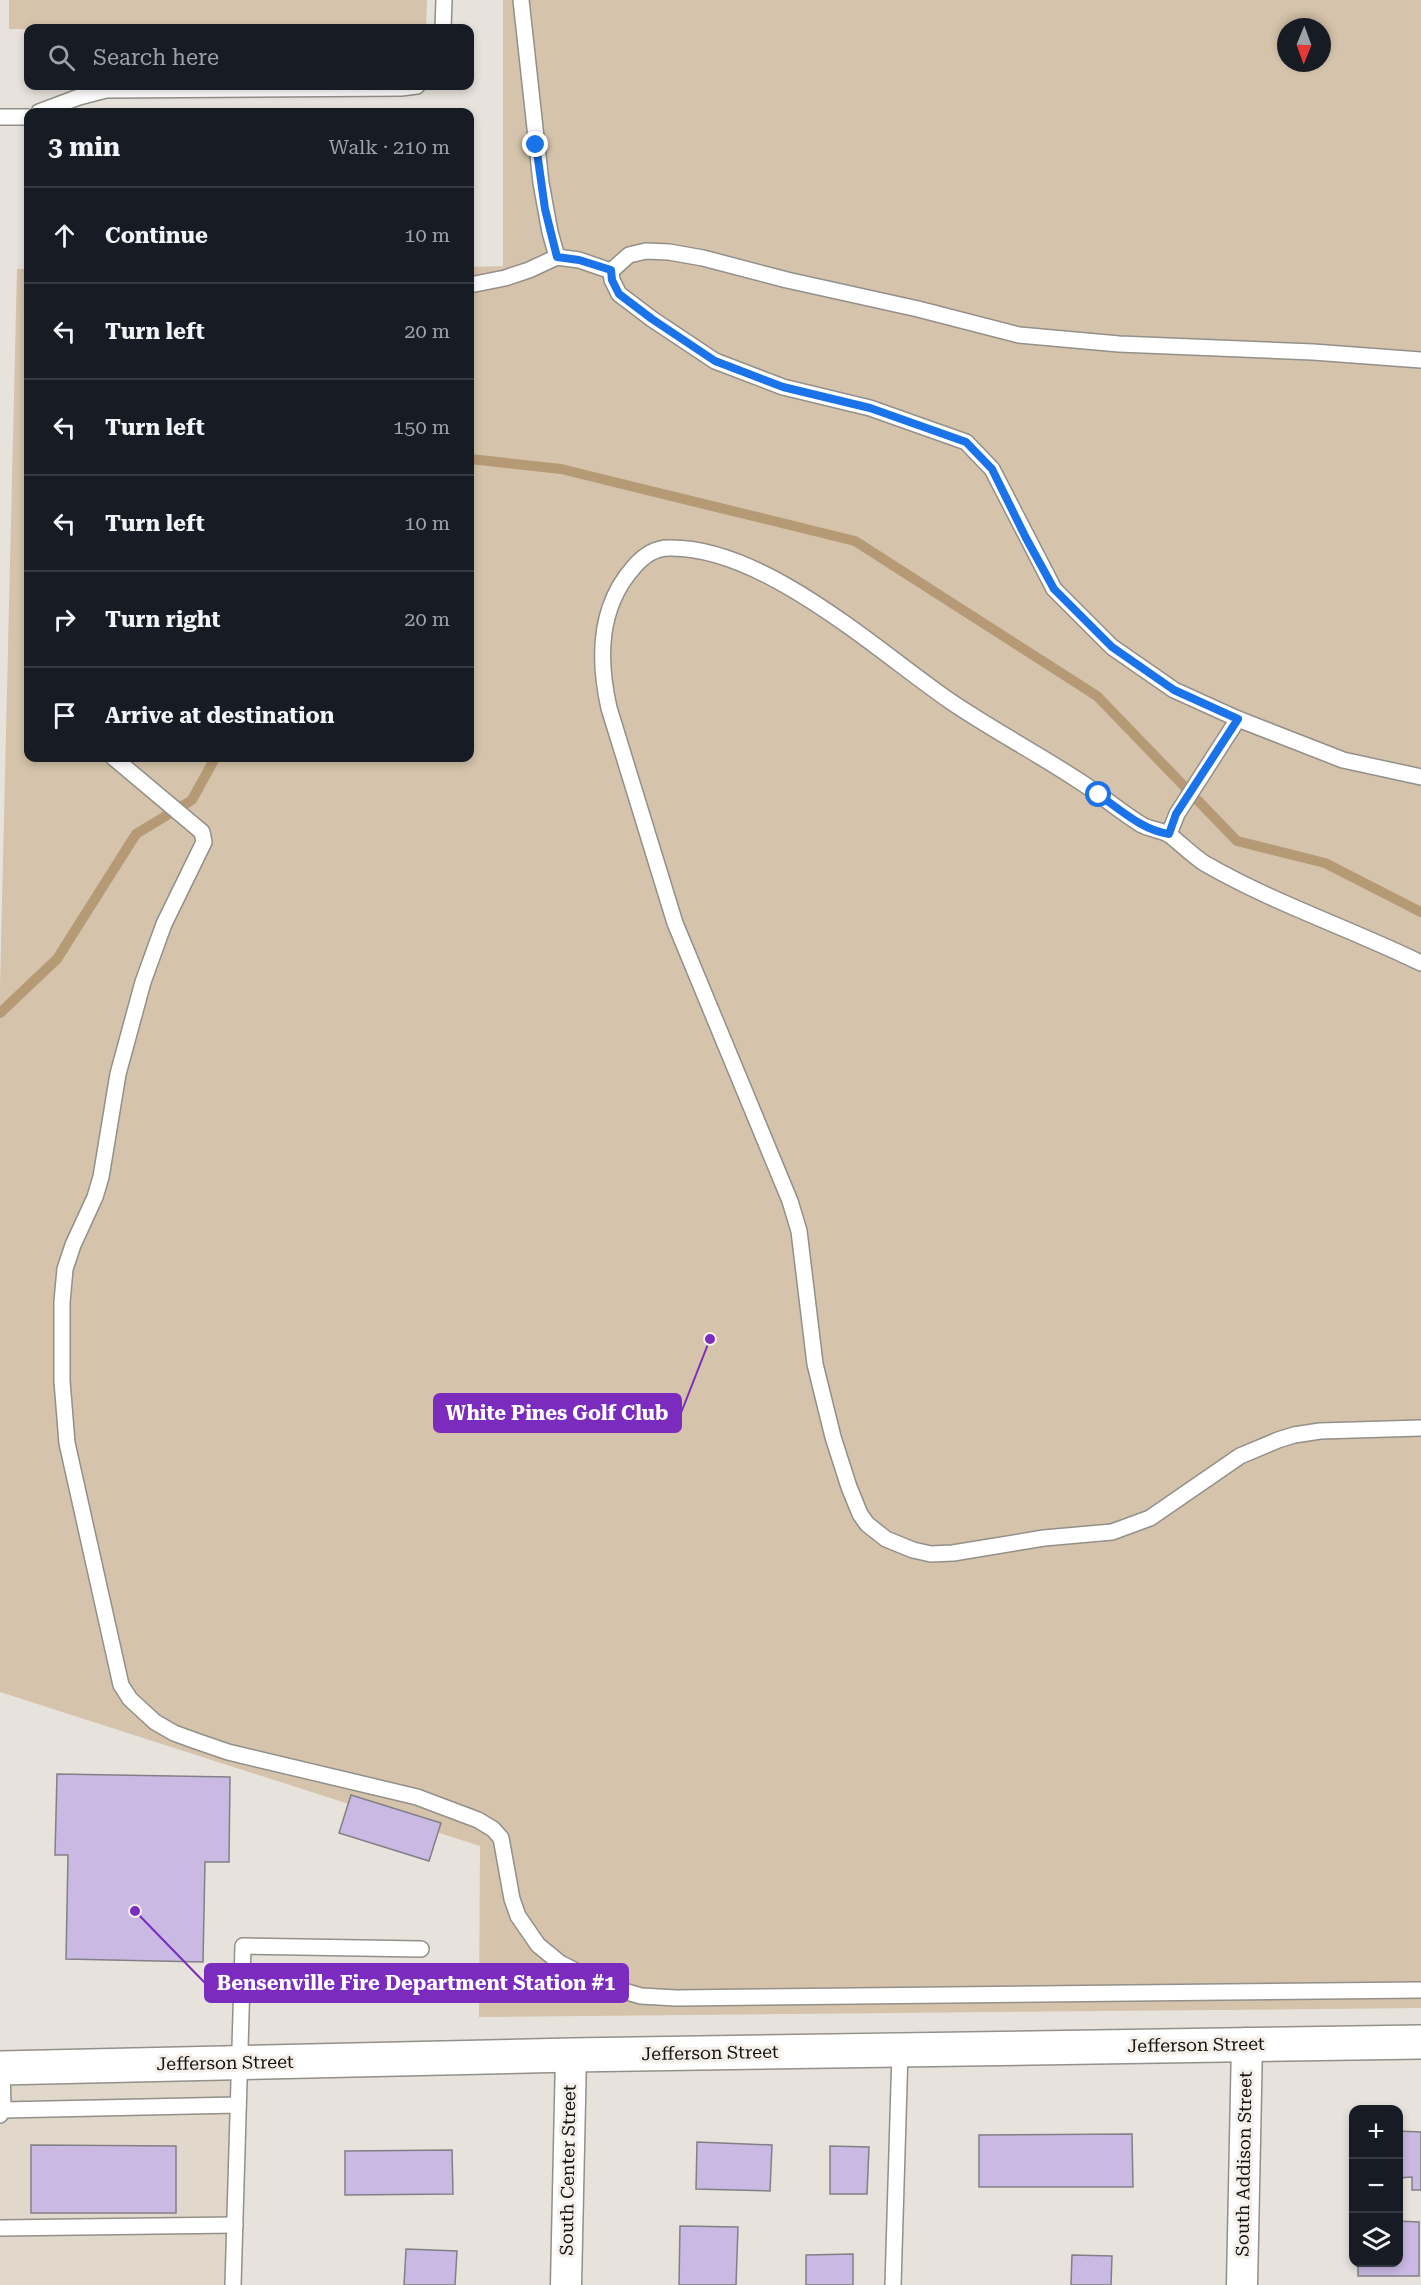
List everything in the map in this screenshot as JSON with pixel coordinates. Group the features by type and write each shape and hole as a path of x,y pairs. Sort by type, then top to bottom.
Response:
{"street":[{"name":"Jefferson Street","path":"1,2067 1247,2043 1421,2042"},
{"name":"South Addison Street","path":"1242,2285 1247,2043"},
{"name":"South Center Street","path":"566,2285 571,2055"}],"lane":[{"path":"443,24 444,0"},
{"path":"521,0 541,183 557,257"},
{"path":"49,108 79,96 106,90"},
{"path":"0,117 24,117"},
{"path":"1421,360 1119,344 1019,335 704,258 669,252 646,251 629,255 611,270 612,280 619,294 715,361 783,387 870,408 966,442 992,469 1054,589 1112,647 1174,690 1238,719 1343,760 1421,777"},
{"path":"474,284 511,276 557,257 579,260 611,270"},
{"path":"1421,963 1244,885 1200,860 1169,834 1140,824 1078,780 979,720 806,598 769,577 733,561 684,549 657,549 641,559 623,579 610,604 601,652 603,684 609,708 675,922 790,1201 798,1231 812,1342 822,1395 851,1493 867,1524 877,1533 899,1545 931,1554 953,1553 1044,1538 1112,1532 1150,1518 1240,1456 1278,1440 1320,1431 1421,1428"},
{"path":"1169,834 1176,814 1238,719"},
{"path":"119,762 202,832 204,842 164,924 136,1007 118,1074 101,1177 95,1197 68,1257 62,1302 62,1381 65,1427 72,1468 99,1581 119,1680 125,1692 138,1707 155,1722 174,1733 212,1747 417,1797 488,1825 501,1838 512,1899 518,1916 538,1945 560,1963 591,1980 625,1992 676,1998 1421,1990"},
{"path":"233,2285 243,1946 421,1949"},
{"path":"893,2285 900,2051"},
{"path":"1,2067 2,2113 238,2105"},
{"path":"0,2228 235,2225"}],"shaded area":[{"path":"9,0 427,0 426,24 24,24 24,29 9,29"},
{"path":"503,0 1421,0 1421,2008 479,2017 480,1846 0,1692 0,987 17,269 24,269 24,762 474,762 474,267 503,266"},
{"path":"232,2074 226,2285 0,2285 0,2080"}],"building":[{"path":"57,1774 230,1777 229,1862 205,1862 203,1962 66,1959 68,1855 55,1855"},
{"path":"351,1795 441,1823 429,1861 339,1833"},
{"path":"1403,2131 1421,2132 1421,2190 1412,2190 1412,2177 1403,2178"},
{"path":"1132,2134 1133,2187 979,2187 979,2135"},
{"path":"697,2142 772,2145 770,2191 696,2189"},
{"path":"31,2145 176,2146 176,2213 31,2213"},
{"path":"830,2146 869,2147 867,2194 830,2194"},
{"path":"452,2150 453,2194 345,2195 345,2151"},
{"path":"1403,2221 1419,2222 1419,2276 1358,2276 1358,2267 1403,2267"},
{"path":"680,2226 738,2227 736,2285 679,2285"},
{"path":"406,2249 457,2251 455,2285 404,2285"},
{"path":"853,2254 853,2285 806,2285 806,2255"},
{"path":"1072,2255 1112,2256 1111,2285 1071,2285"}],"waterway":[{"path":"474,459 561,469 855,541 1097,696 1237,841 1325,863 1421,912"},
{"path":"0,1013 57,959 136,834 192,800 213,762"}],"place":[{"name":"White Pines Golf Club","path":"710,1339"},
{"name":"Bensenville Fire Department Station #1","path":"135,1911"}],"route":[{"path":"536,145 545,209 557,257 579,260 611,270 614,288 619,294 715,361 783,387 870,408 966,442 992,469 1054,589 1112,647 1174,690 1238,719 1176,814 1169,834 1140,824 1099,795"}]}
